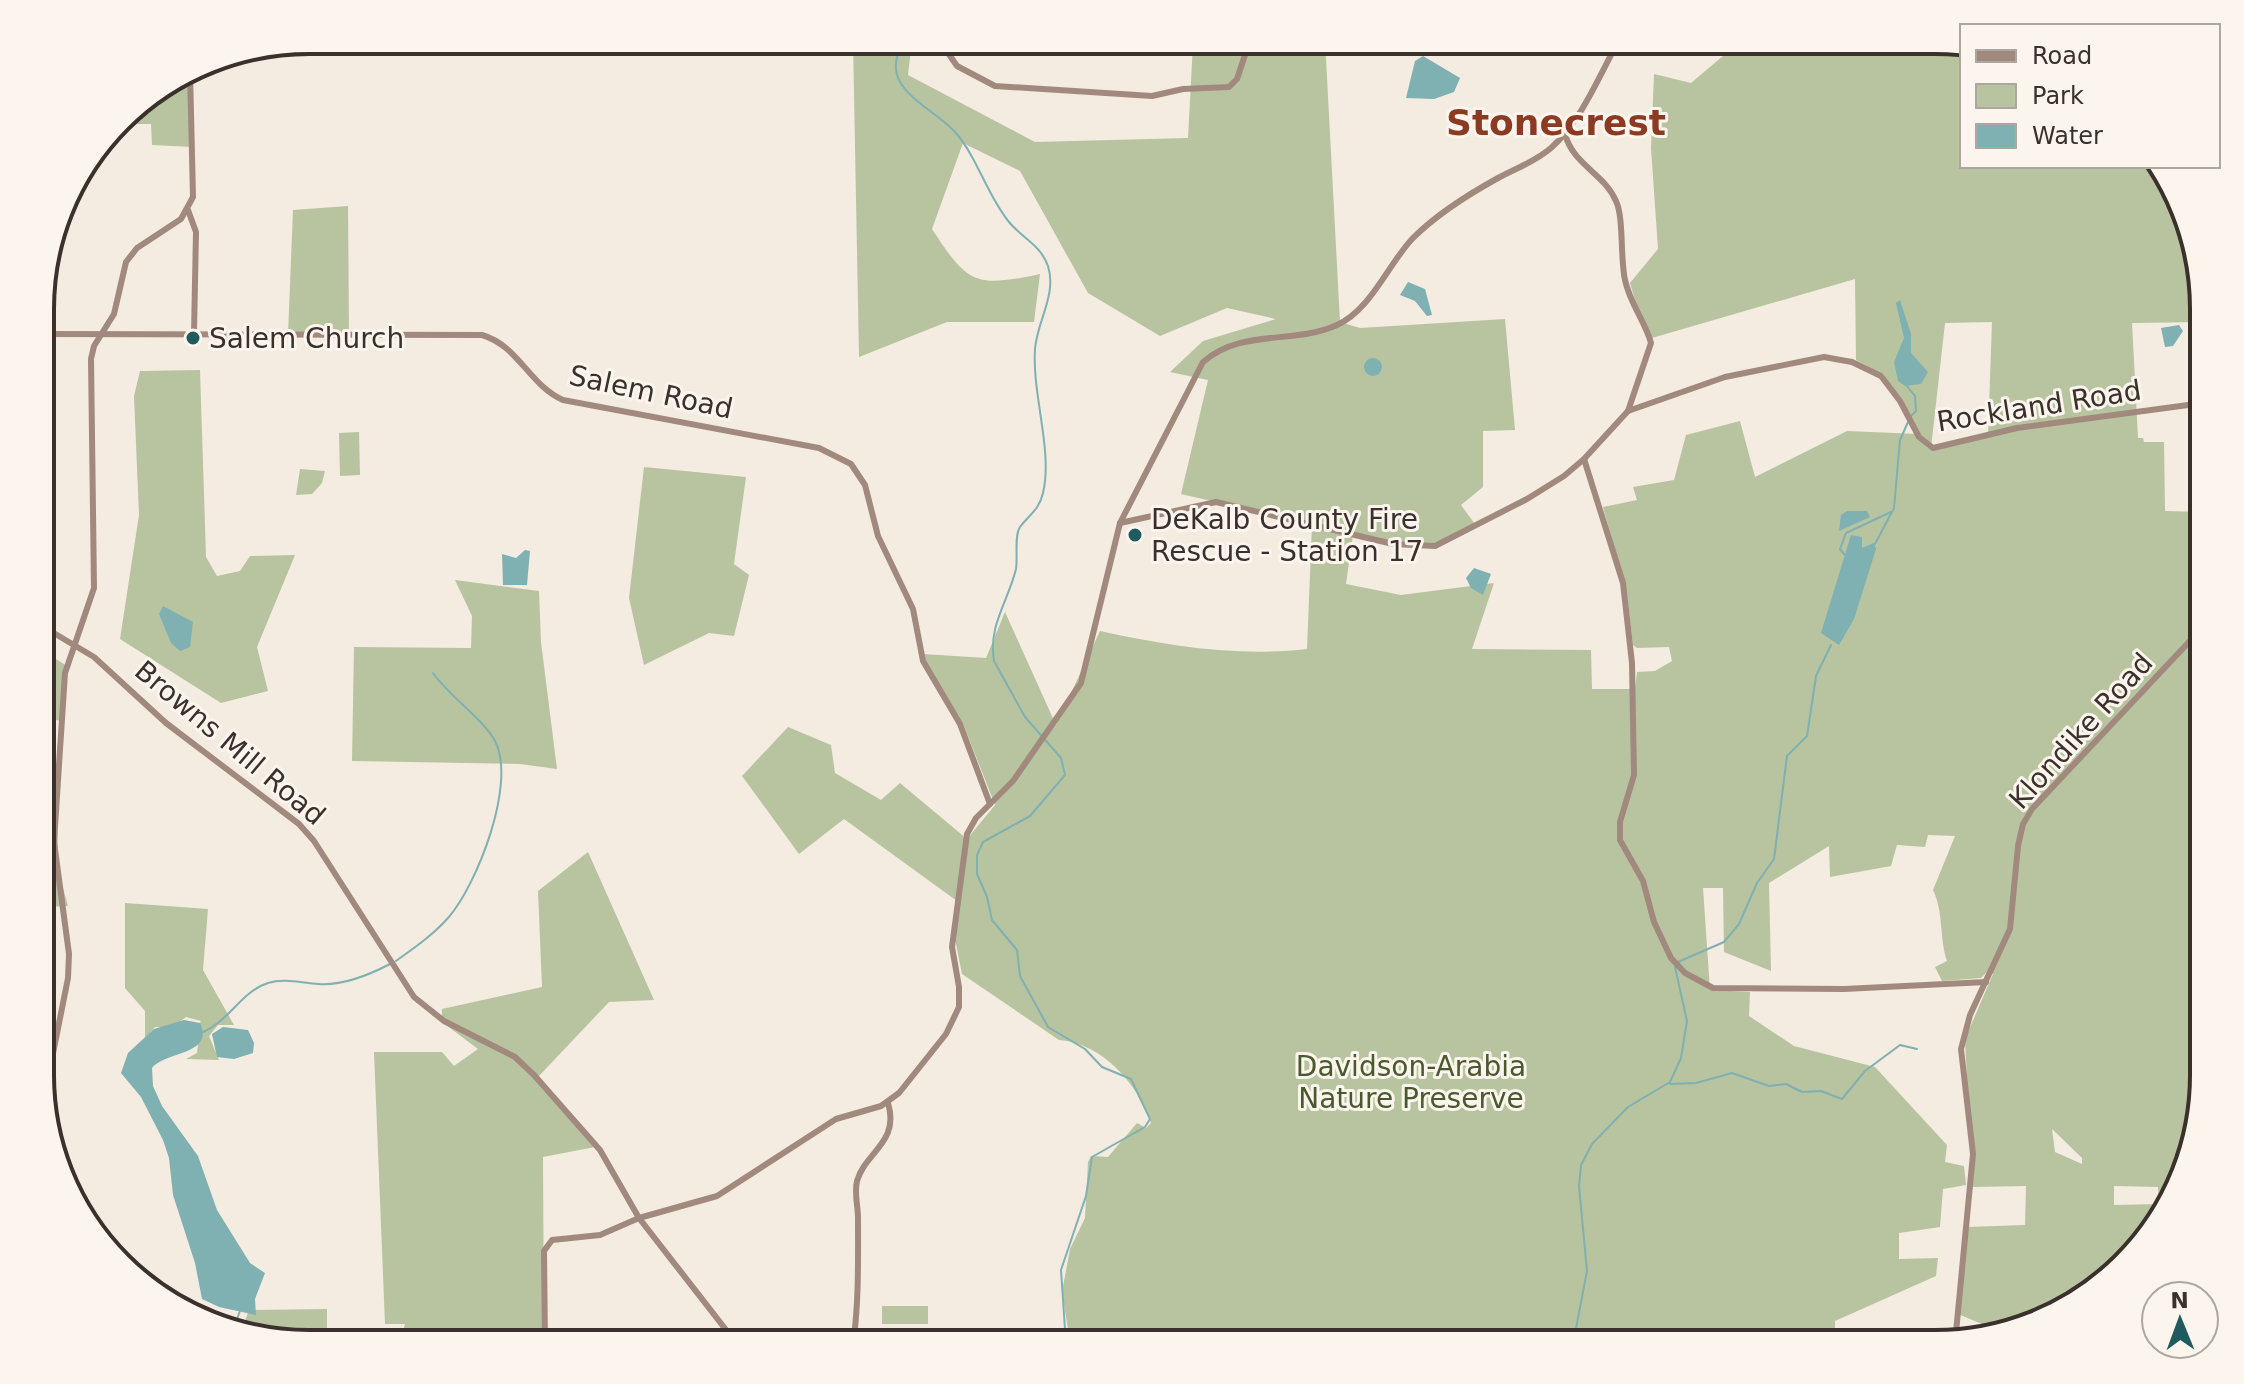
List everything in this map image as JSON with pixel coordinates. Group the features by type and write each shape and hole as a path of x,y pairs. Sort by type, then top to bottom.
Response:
{"main road":[{"path":"949,54 957,66 995,86 1152,96 1183,89 1229,87 1237,79 1245,54"},
{"path":"545,1330 543,1265 549,1243 563,1237 600,1235 639,1218 717,1196 836,1119 888,1103 946,1034 959,1007 952,947 964,844 969,828 1013,781 1042,742 1084,673 1120,523 1196,371 1212,355 1247,340 1341,323 1365,301 1414,237 1434,220 1499,177 1538,158 1565,134 1611,54"},
{"path":"190,83 194,187 187,215 196,238 194,333"},
{"path":"1565,134 1573,156 1601,180 1616,200 1626,285 1651,343 1628,411"},
{"path":"54,1049 68,978 68,932 54,842 65,673 94,588 91,359 101,334 114,314 121,272 129,257 187,215"},
{"name":"Salem Road","path":"54,334 482,335 508,347 542,387 563,400 789,442 841,457 856,469 865,485 878,536 913,609 923,661 960,724 990,804"},
{"name":"Rockland Road","path":"1120,523 1216,502 1393,544 1435,546 1539,492 1584,459 1628,411 1725,377 1824,357 1852,362 1881,376 1900,401 1919,437 1933,448 2017,428 2189,405"},
{"path":"1584,459 1623,583 1628,622 1634,690 1634,775 1620,822 1620,840 1643,881 1654,922 1676,965 1701,983 1724,989 1844,989 1986,982"},
{"name":"Browns Mill Road","path":"54,633 112,671 166,723 299,824 314,841 414,997 444,1021 524,1065 600,1150 639,1218 726,1330"},
{"name":"Klondike Road","path":"1956,1329 1973,1154 1961,1049 1970,1015 2010,929 2016,858 2027,817 2189,642"},
{"path":"854,1330 856,1185 863,1168 883,1146 890,1116 888,1103"}],"green space":[{"name":"Davidson-Arabia Nature Preserve","path":"853,54 910,54 908,75 1035,142 1188,138 1192,54 1326,54 1340,322 1360,328 1505,319 1515,430 1483,431 1483,487 1461,505 1475,524 1444,541 1430,544 1402,544 1353,534 1346,584 1401,595 1494,583 1472,649 1591,650 1592,689 1635,689 1637,672 1655,671 1672,661 1669,647 1637,648 1633,645 1627,594 1603,507 1637,500 1633,487 1674,480 1686,435 1740,421 1755,477 1847,431 1918,434 1884,375 1856,360 1855,279 1652,338 1640,317 1630,283 1658,249 1651,148 1654,74 1691,83 1725,54 1960,56 1960,168 2146,168 2164,196 2176,227 2185,259 2189,293 2189,322 2132,323 2138,438 2143,438 2144,442 2164,442 2165,511 2189,512 2189,1091 2185,1125 2176,1157 2159,1197 2158,1187 2114,1186 2114,1205 2155,1204 2147,1217 2103,1267 2062,1296 2032,1311 1983,1325 1958,1314 1966,1227 2025,1225 2026,1186 1972,1187 1965,1039 1993,974 1989,970 1981,978 1942,981 1935,967 1947,961 1939,907 1933,890 1955,836 1928,835 1925,847 1897,845 1891,866 1830,877 1829,846 1769,883 1771,971 1724,952 1723,888 1703,888 1710,990 1750,992 1749,1016 1794,1046 1875,1067 1947,1145 1945,1162 1964,1166 1966,1185 1943,1189 1940,1227 1899,1233 1899,1259 1938,1258 1936,1276 1835,1321 1835,1329 834,1330 1068,1329 1062,1292 1070,1249 1085,1218 1088,1162 1091,1156 1108,1157 1137,1123 1146,1128 1151,1123 1128,1080 1104,1057 1075,1043 1059,1040 962,974 953,929 957,901 844,819 799,854 742,776 788,727 831,745 835,773 881,800 900,783 967,839 995,805 964,726 937,688 923,654 986,658 1005,612 1056,725 1100,631 1203,649 1255,652 1307,649 1312,524 1181,494 1208,380 1170,372 1203,341 1276,319 1227,308 1160,336 1088,293 1020,171 963,143 932,229 955,261 975,277 1001,281 1040,274 1034,322 947,322 859,357","holes":["1992,322 1988,435 1931,448 1945,323","2052,1129 2082,1158 2082,1164 2055,1152"]},
{"path":"188,85 192,147 152,145 151,124 134,124"},
{"path":"348,206 349,335 288,335 293,210"},
{"path":"200,370 206,557 217,576 240,571 250,556 295,555 257,647 268,691 221,703 120,639 139,515 134,396 140,371"},
{"path":"359,432 360,475 340,476 339,433"},
{"path":"644,467 746,477 734,564 749,575 734,636 709,633 644,665 629,598"},
{"path":"300,469 325,471 322,483 312,494 296,495"},
{"path":"455,580 539,591 541,642 557,769 520,764 352,761 354,647 471,648 472,616"},
{"path":"54,658 67,666 62,721 54,720"},
{"path":"54,768 57,769 58,870 68,906 54,907"},
{"path":"588,852 654,1000 609,1002 539,1076 595,1147 543,1157 544,1330 404,1330 405,1324 385,1324 374,1052 442,1052 454,1066 478,1049 442,1022 442,1009 542,987 538,891"},
{"path":"125,903 208,909 203,970 234,1025 218,1025 209,1036 219,1060 186,1059 197,1053 198,1045 192,1035 201,1021 186,1017 173,1027 155,1027 145,1039 145,1011 125,988"},
{"path":"882,1306 928,1306 928,1324 882,1324"},
{"path":"327,1309 327,1330 276,1328 245,1321 249,1310"}],"water":[{"path":"1423,56 1460,78 1454,92 1434,99 1406,98 1415,61"},
{"path":"1408,282 1425,289 1432,315 1427,316 1415,301 1400,295"},
{"path":"1900,300 1911,334 1911,353 1928,372 1921,384 1905,386 1898,381 1894,362 1904,338 1896,303"},
{"path":"2179,325 2183,331 2173,346 2165,347 2161,328"},
{"path":"1373,358 1382,367 1373,376 1364,367"},
{"path":"1847,511 1867,511 1870,517 1839,531 1841,515"},
{"path":"1851,535 1862,537 1862,548 1874,543 1876,549 1854,619 1839,645 1821,633"},
{"path":"525,550 530,551 527,585 503,585 502,554 516,558"},
{"path":"1474,568 1491,574 1483,595 1471,588 1466,578"},
{"path":"163,606 193,622 190,647 180,651 171,643 159,614"},
{"path":"184,1020 200,1023 203,1033 201,1041 152,1068 153,1086 162,1106 198,1156 217,1210 250,1263 265,1273 255,1299 256,1315 219,1307 202,1299 195,1263 173,1195 169,1158 163,1140 141,1097 121,1073 128,1053 154,1029"},
{"path":"223,1027 248,1030 254,1043 253,1053 234,1059 217,1057 212,1034"}],"waterway":[{"path":"898,54 896,71 901,83 956,133 1001,211 1045,258 1050,277 1035,349 1036,385 1046,459 1043,493 1037,508 1018,531 1016,569 996,625 993,648 994,661 1025,717 1061,758 1065,775 1030,816 983,842 977,855 977,874 992,920 1017,950 1020,976 1048,1027 1085,1049 1102,1067 1131,1079 1150,1119 1145,1127 1092,1157 1086,1196 1061,1270 1065,1330"},
{"path":"1907,386 1915,396 1916,411 1911,416"},
{"path":"1875,544 1894,508 1900,440 1908,422"},
{"path":"1845,555 1840,549 1846,533 1891,512"},
{"path":"1678,962 1724,942 1739,924 1757,883 1774,859 1787,756 1807,736 1816,676 1831,645"},
{"path":"396,961 436,930 459,903 491,833 501,782 495,741 433,673"},
{"path":"203,1032 220,1021 251,992 268,983 337,983 365,976 390,964"},
{"path":"1576,1329 1587,1271 1579,1186 1581,1165 1592,1144 1628,1107 1670,1082 1681,1058 1687,1021 1675,967"},
{"path":"1670,1084 1696,1083 1732,1073 1769,1086 1786,1084 1802,1092 1821,1091 1842,1099 1865,1071 1900,1045 1917,1049"},
{"path":"237,1319 240,1311"}],"place":[{"name":"Salem Church","path":"193,338"},
{"name":"DeKalb County Fire Rescue - Station 17","path":"1135,535"}],"district":[{"name":"Stonecrest","path":"1556,122"}]}
